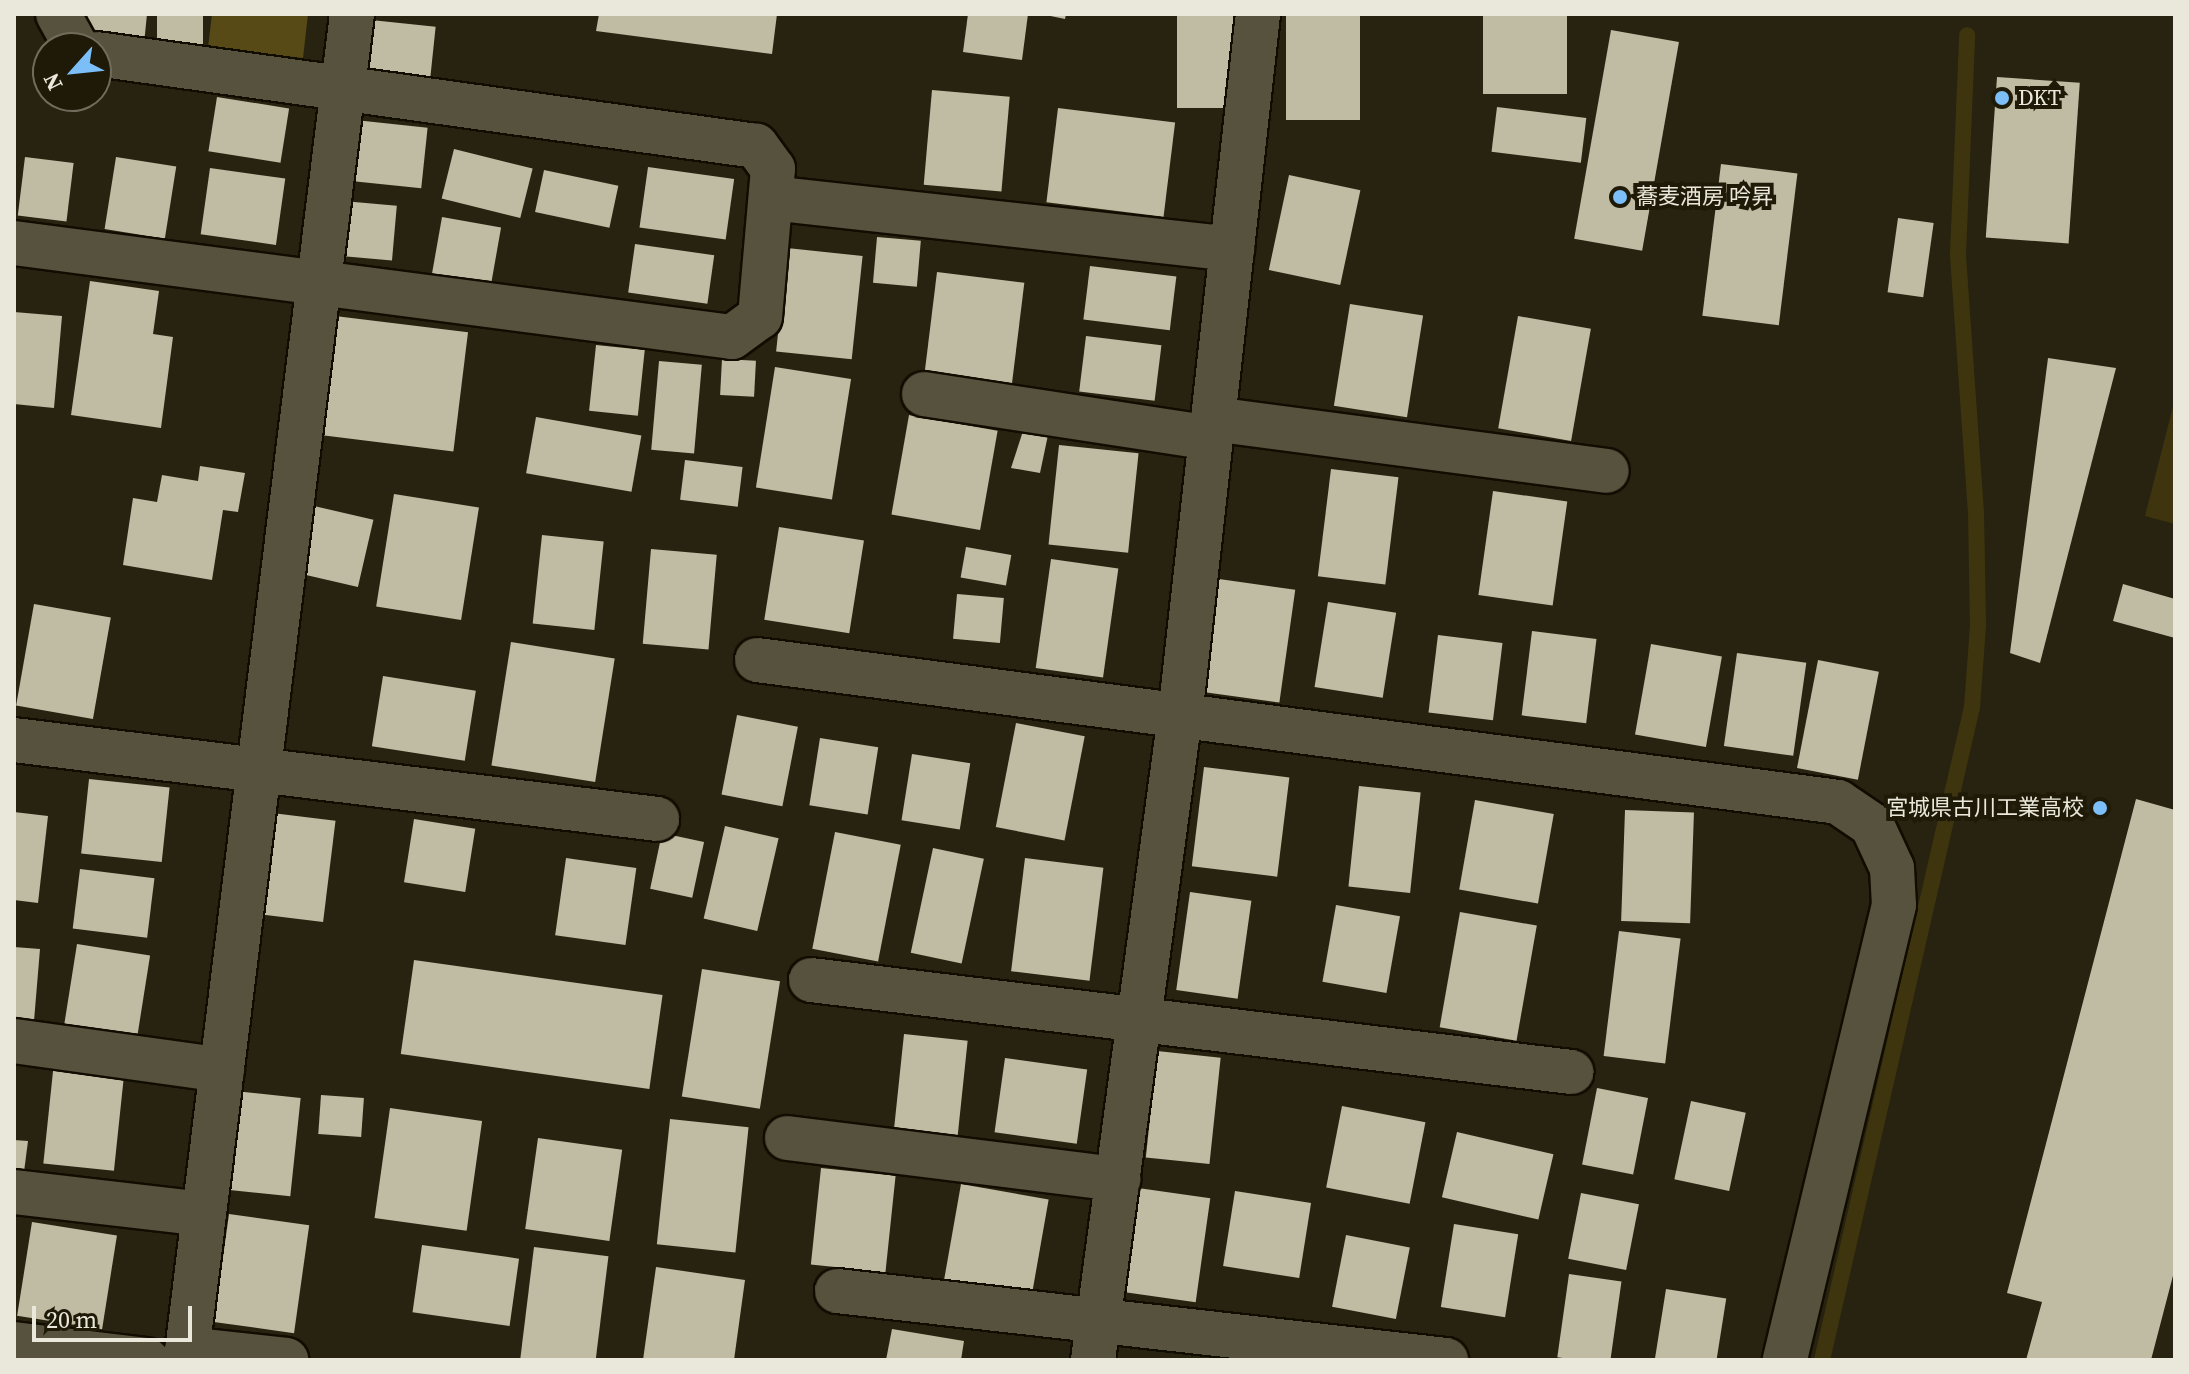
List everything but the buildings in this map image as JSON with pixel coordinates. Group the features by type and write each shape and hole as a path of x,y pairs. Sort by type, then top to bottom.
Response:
{"street":[{"path":"58,14 68,32"},
{"path":"173,1356 204,1214 352,14"},
{"path":"1095,1340 1180,716 1258,14"},
{"path":"14,243 732,337 760,317 773,169 756,146 112,56"},
{"path":"771,198 1232,249"},
{"path":"924,394 1212,429 1607,471"},
{"path":"757,660 1838,802 1872,825 1892,868 1894,905 1785,1360"},
{"path":"14,740 259,773 657,819"},
{"path":"811,980 1571,1072"},
{"path":"14,1041 222,1070"},
{"path":"787,1138 1118,1179"},
{"path":"14,1192 204,1214"},
{"path":"837,1291 1095,1340 1446,1360"},
{"path":"14,1344 173,1356 286,1360"}],"shaded area":[{"path":"212,14 308,14 303,58 208,48"},
{"path":"2175,399 2175,524 2145,516"}],"waterway":[{"path":"1822,1360 1972,707 1978,626 1976,513 1958,254 1967,35"}],"place":[{"name":"DKT","path":"2002,98"},
{"name":"蕎麦酒房 吟昇","path":"1620,197"},
{"name":"宮城県古川工業高校","path":"2100,808"}]}
